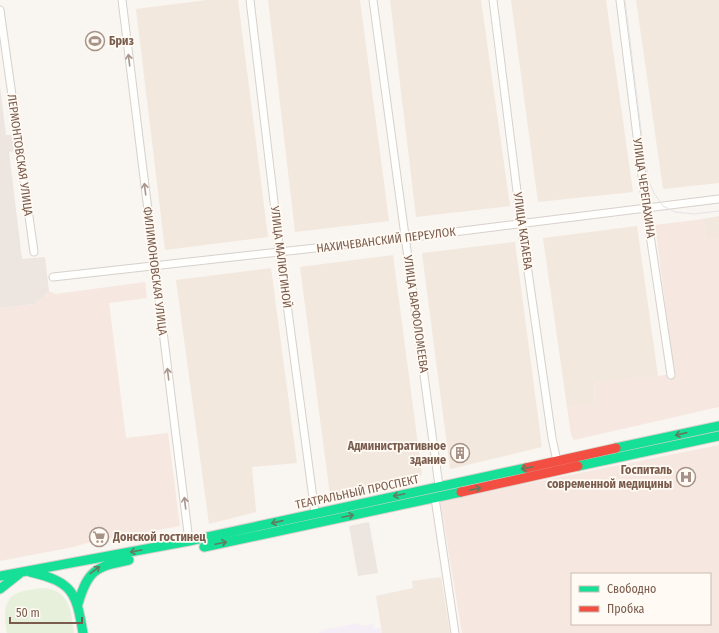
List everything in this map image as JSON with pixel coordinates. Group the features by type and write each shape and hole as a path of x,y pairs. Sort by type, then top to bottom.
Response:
{"main road":[{"name":"ТЕАТРАЛЬНЫЙ ПРОСПЕКТ","path":"0,576 189,541 719,426"},
{"name":"ТЕАТРАЛЬНЫЙ ПРОСПЕКТ","path":"78,604 85,581 92,572 100,566 180,552 719,436"},
{"path":"0,589 25,571 60,582 74,594 78,604 82,633"}],"street":[{"name":"ФИЛИМОНОВСКАЯ УЛИЦА","path":"122,0 189,541"},
{"name":"УЛИЦА МАЛЮГИНОЙ","path":"250,0 280,252 315,513"},
{"name":"УЛИЦА ВАРФОЛОМЕЕВА","path":"373,0 439,486"},
{"name":"УЛИЦА КАТАЕВА","path":"493,0 521,223 552,438 557,461"},
{"name":"УЛИЦА ЧЕРЕПАХИНА","path":"620,0 646,208 670,375"},
{"name":"ЛЕРМОНТОВСКАЯ УЛИЦА","path":"0,10 34,252"},
{"name":"НАХИЧЕВАНСКИЙ ПЕРЕУЛОК","path":"53,277 155,267 406,238 719,199"},
{"path":"435,498 455,633"}],"shaded area":[{"path":"207,0 238,0 268,237 165,250 136,9"},
{"path":"268,0 360,0 389,221 295,232"},
{"path":"390,0 481,0 510,206 416,217"},
{"path":"511,0 606,0 633,192 538,202"},
{"path":"636,0 719,0 719,183 663,189"},
{"path":"0,86 6,135 14,135 16,151 9,152 22,259 45,257 49,291 35,304 0,308"},
{"path":"719,216 719,238 706,240 703,219"},
{"path":"703,219 706,240 719,238 719,407 574,440 571,435 567,407 595,404 594,383 674,374 655,225"},
{"path":"637,226 658,376 594,383 595,404 567,407 543,238"},
{"path":"515,242 542,447 450,469 422,253"},
{"path":"393,255 422,475 330,495 300,267"},
{"path":"271,268 297,463 252,467 256,512 209,524 176,280"},
{"path":"145,282 147,298 109,303 126,438 168,433 180,526 0,561 0,308 35,304 49,291 55,294"},
{"path":"719,445 719,633 462,633 440,501"},
{"path":"369,522 378,573 358,576 349,526"},
{"path":"441,577 450,633 382,633 376,596 413,588 412,581"},
{"path":"359,623 360,626 373,624 374,629 381,628 382,633 319,633 322,630"}],"green space":[{"path":"45,588 54,590 65,598 72,618 74,633 7,633 5,610 11,597 17,593"}],"tram line":[{"path":"625,0 644,154 649,182 654,193 663,206 675,212 694,214 719,211"}],"traffic: fast":[{"path":"616,448 719,426"},
{"path":"578,466 719,436"},
{"path":"0,576 189,541 526,468"},
{"path":"204,547 461,492"},
{"path":"78,604 85,584 94,572 108,565 129,560"},
{"path":"30,572 55,580 64,585 70,591 78,608 83,633"},
{"path":"0,589 19,574"}],"traffic: jam":[{"path":"526,468 616,448"},
{"path":"461,492 578,466"}],"place":[{"name":"Бриз","path":"95,41"},
{"name":"Административное здание","path":"460,453"},
{"name":"Госпиталь современной медицины","path":"686,477"},
{"name":"Донской гостинец","path":"99,537"}]}
